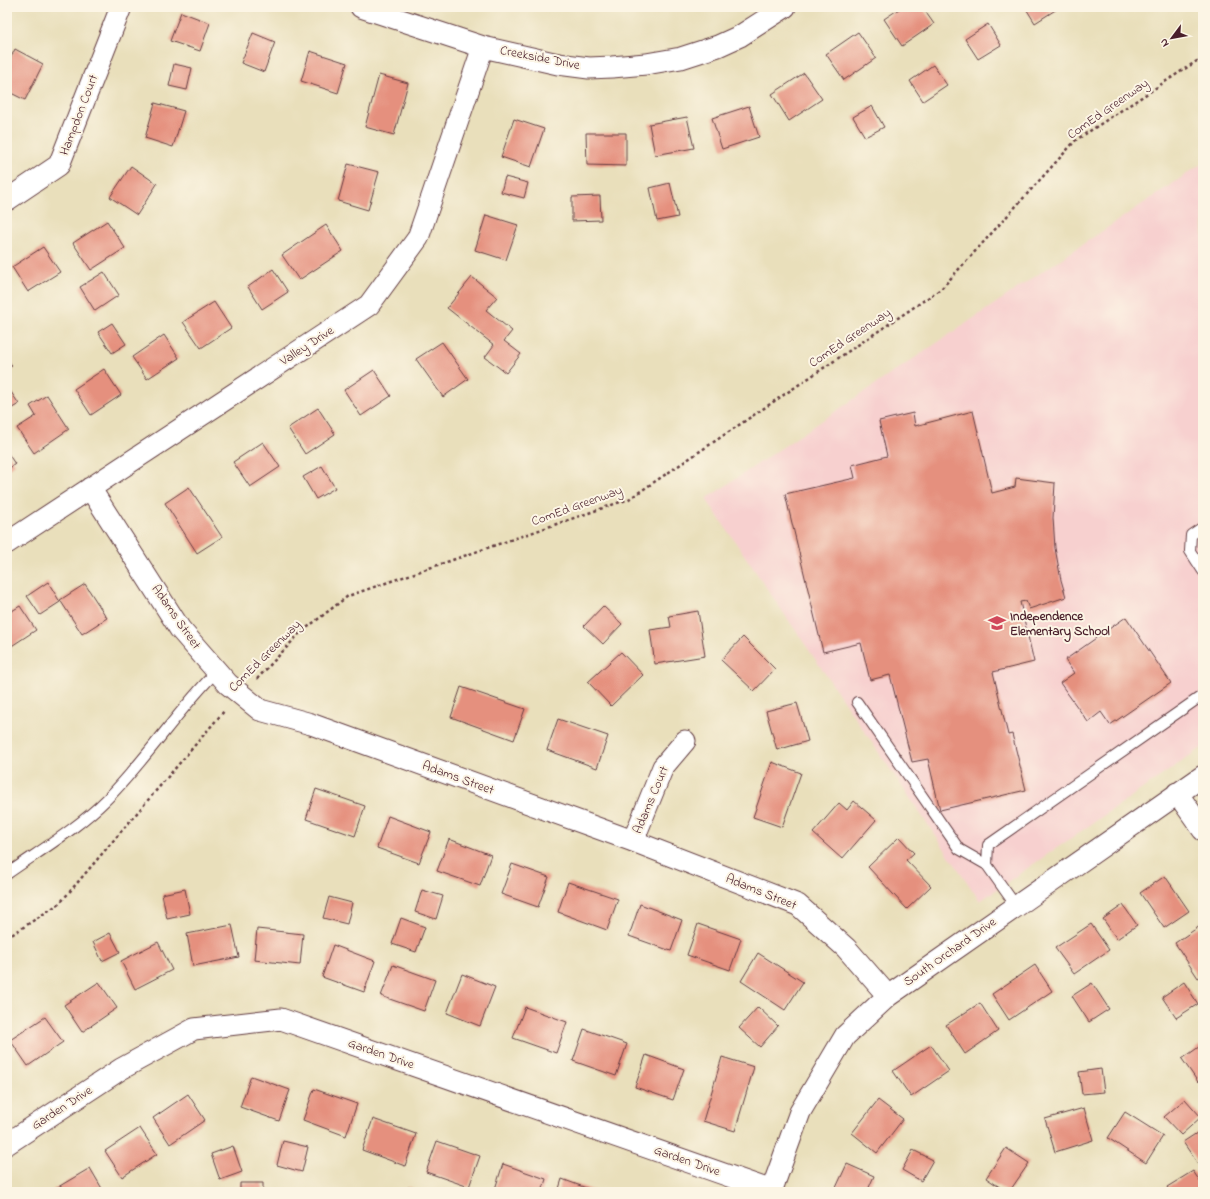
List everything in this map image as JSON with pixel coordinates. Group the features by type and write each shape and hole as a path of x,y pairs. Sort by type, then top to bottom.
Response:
{"street":[{"name":"Hampdon Court","path":"7,200 59,165 121,7"},
{"name":"Creekside Drive","path":"361,7 482,47 558,64 589,68 646,64 681,58 718,46 740,36 785,7"},
{"name":"Valley Drive","path":"7,543 369,305 418,238 482,47"},
{"name":"Adams Street","path":"90,488 180,628 228,684 260,710 310,724 633,841 798,904 846,948 888,996"},
{"name":"Adams Court","path":"633,841 663,767 684,741"},
{"name":"South Orchard Drive","path":"772,1191 800,1112 845,1036 888,996 1203,776"},
{"path":"1177,793 1203,830"},
{"name":"Garden Drive","path":"7,1144 121,1069 194,1029 282,1019 772,1191"}],"lane":[{"path":"1203,526 1191,535 1190,551 1203,571"},
{"path":"7,874 76,826 107,799 128,776 201,687 217,671"},
{"path":"987,864 988,845 1203,696"},
{"path":"857,702 959,850 987,864 1016,906"}],"path":[{"name":"ComEd Greenway","path":"7,938 60,903 220,715 241,696 300,633 348,596 629,499 941,289 1076,140 1203,57"}],"shaded area":[{"name":"Independence Elementary School","path":"1203,163 1203,747 980,901 706,499"}],"building":[{"path":"902,7 922,7 934,24 902,46 884,19"},
{"path":"1025,7 1055,7 1057,9 1035,23"},
{"path":"181,12 210,23 200,51 170,41"},
{"path":"988,24 1001,45 978,59 965,39"},
{"path":"858,32 876,58 844,80 826,54"},
{"path":"253,33 275,42 264,72 241,63"},
{"path":"15,49 43,64 25,100 7,91 7,65"},
{"path":"310,51 347,63 338,93 301,81"},
{"path":"174,64 192,68 187,90 169,86"},
{"path":"933,65 947,85 923,101 910,81"},
{"path":"804,73 822,99 789,121 772,94"},
{"path":"379,75 408,83 394,135 365,127"},
{"path":"155,103 184,111 173,147 145,138"},
{"path":"749,106 759,137 722,149 712,118"},
{"path":"872,106 884,127 865,137 853,117"},
{"path":"687,117 694,148 655,155 649,124"},
{"path":"514,119 544,129 531,167 501,157"},
{"path":"586,133 626,133 626,166 587,165"},
{"path":"348,164 379,172 368,210 338,201"},
{"path":"131,166 157,184 137,215 110,197"},
{"path":"505,177 528,183 524,198 501,192"},
{"path":"670,183 678,217 657,221 650,188"},
{"path":"600,196 601,220 572,221 572,197"},
{"path":"486,215 518,225 506,260 475,250"},
{"path":"107,221 125,248 91,270 73,243"},
{"path":"326,225 343,251 299,280 282,255"},
{"path":"43,247 60,272 28,292 12,267"},
{"path":"273,269 288,292 262,309 248,287"},
{"path":"104,272 119,295 95,311 80,287"},
{"path":"472,277 497,297 486,310 512,331 504,341 521,354 506,373 485,357 494,345 447,308"},
{"path":"214,302 231,328 201,348 183,322"},
{"path":"112,323 126,344 112,353 98,332"},
{"path":"164,335 179,358 147,379 132,357"},
{"path":"442,342 468,379 443,397 416,359"},
{"path":"7,358 12,366 7,369"},
{"path":"104,369 121,395 91,415 74,389"},
{"path":"374,370 391,396 361,416 344,390"},
{"path":"7,386 19,404 7,411"},
{"path":"47,395 69,429 34,453 17,428 36,416 30,406"},
{"path":"318,408 335,434 305,454 288,428"},
{"path":"973,411 992,493 1015,487 1016,478 1055,483 1053,518 1055,548 1066,597 1029,609 1026,601 1020,602 1034,662 993,672 1008,735 1012,734 1026,790 940,810 928,759 912,762 890,675 870,680 861,643 823,652 785,494 855,478 852,465 887,456 879,421 913,413 915,426"},
{"path":"263,442 280,467 250,487 233,462"},
{"path":"7,452 15,464 7,470"},
{"path":"322,466 335,488 316,499 303,477"},
{"path":"189,487 222,537 197,553 165,503"},
{"path":"48,582 60,602 40,615 27,596"},
{"path":"85,584 107,618 82,634 60,600"},
{"path":"20,606 36,630 7,649 7,614"},
{"path":"603,606 622,624 603,644 584,626"},
{"path":"698,611 705,656 655,664 650,630 671,627 669,616"},
{"path":"1126,617 1171,683 1110,725 1101,712 1088,722 1060,683 1074,673 1065,660"},
{"path":"743,637 775,669 754,691 721,660"},
{"path":"621,652 643,675 611,706 588,682"},
{"path":"461,687 525,709 514,740 451,717"},
{"path":"797,703 808,741 777,750 766,711"},
{"path":"558,719 608,736 597,768 547,750"},
{"path":"772,762 801,773 782,827 753,817"},
{"path":"316,789 365,806 355,836 306,819"},
{"path":"854,801 876,820 842,859 813,833 839,803 847,810"},
{"path":"388,816 431,832 419,863 377,848"},
{"path":"899,837 914,853 906,860 931,886 907,909 868,867"},
{"path":"449,839 491,855 480,886 437,871"},
{"path":"512,864 549,877 538,907 501,894"},
{"path":"1165,876 1189,911 1164,928 1140,893"},
{"path":"568,882 618,899 607,930 558,912"},
{"path":"185,889 190,914 167,919 162,894"},
{"path":"422,890 443,896 436,919 415,912"},
{"path":"329,897 352,903 347,924 323,918"},
{"path":"640,904 682,920 671,951 629,936"},
{"path":"1123,905 1137,925 1117,939 1103,919"},
{"path":"401,918 425,927 416,952 392,944"},
{"path":"698,924 741,939 730,970 687,955"},
{"path":"1091,924 1109,950 1074,974 1055,948"},
{"path":"232,925 239,957 193,966 187,934"},
{"path":"1200,926 1203,930 1203,975 1198,978 1175,943"},
{"path":"257,929 303,934 300,965 254,960"},
{"path":"110,933 120,952 102,961 93,942"},
{"path":"158,942 172,970 135,989 121,961"},
{"path":"333,945 375,961 364,992 322,977"},
{"path":"758,953 803,982 785,1010 741,981"},
{"path":"393,965 435,980 424,1011 381,996"},
{"path":"1035,965 1052,991 1009,1020 992,994"},
{"path":"462,974 495,987 480,1026 447,1013"},
{"path":"99,982 117,1008 82,1032 64,1005"},
{"path":"1184,982 1198,1004 1176,1018 1162,997"},
{"path":"1092,983 1109,1009 1089,1022 1072,996"},
{"path":"980,1003 998,1031 965,1054 946,1025"},
{"path":"525,1007 567,1022 556,1053 513,1038"},
{"path":"758,1007 778,1026 760,1047 739,1028"},
{"path":"45,1017 63,1042 28,1066 10,1040"},
{"path":"584,1029 627,1044 616,1076 573,1061"},
{"path":"1203,1044 1203,1078 1198,1082 1182,1059"},
{"path":"931,1045 949,1071 911,1097 893,1071"},
{"path":"646,1055 684,1069 673,1100 635,1087"},
{"path":"722,1057 754,1067 735,1131 703,1121"},
{"path":"1101,1069 1104,1092 1082,1094 1079,1072"},
{"path":"251,1076 290,1090 279,1121 240,1107"},
{"path":"314,1089 357,1104 346,1136 303,1120"},
{"path":"188,1094 205,1120 170,1144 153,1118"},
{"path":"1185,1099 1201,1117 1181,1135 1164,1117"},
{"path":"878,1100 903,1119 877,1153 852,1133"},
{"path":"1084,1108 1093,1140 1055,1152 1045,1119"},
{"path":"1125,1112 1163,1136 1146,1163 1108,1138"},
{"path":"373,1119 416,1134 405,1166 362,1150"},
{"path":"140,1128 157,1154 122,1177 105,1151"},
{"path":"1203,1129 1203,1161 1198,1164 1183,1142"},
{"path":"283,1141 308,1147 302,1172 277,1165"},
{"path":"437,1141 480,1156 469,1187 426,1172"},
{"path":"233,1146 242,1172 220,1180 211,1154"},
{"path":"1006,1148 1029,1163 1009,1192 986,1178"},
{"path":"913,1150 933,1160 921,1181 902,1170"},
{"path":"503,1164 546,1179 542,1192 494,1192"},
{"path":"847,1164 874,1176 867,1192 834,1192"},
{"path":"90,1168 104,1192 54,1192 53,1190"},
{"path":"1193,1171 1203,1186 1203,1192 1170,1192 1167,1187"},
{"path":"562,1179 597,1192 558,1192"},
{"path":"240,1183 263,1183 263,1192 240,1192"},
{"path":"408,1187 423,1192 406,1192"}],"place":[{"name":"Independence Elementary School","path":"997,623"}]}
